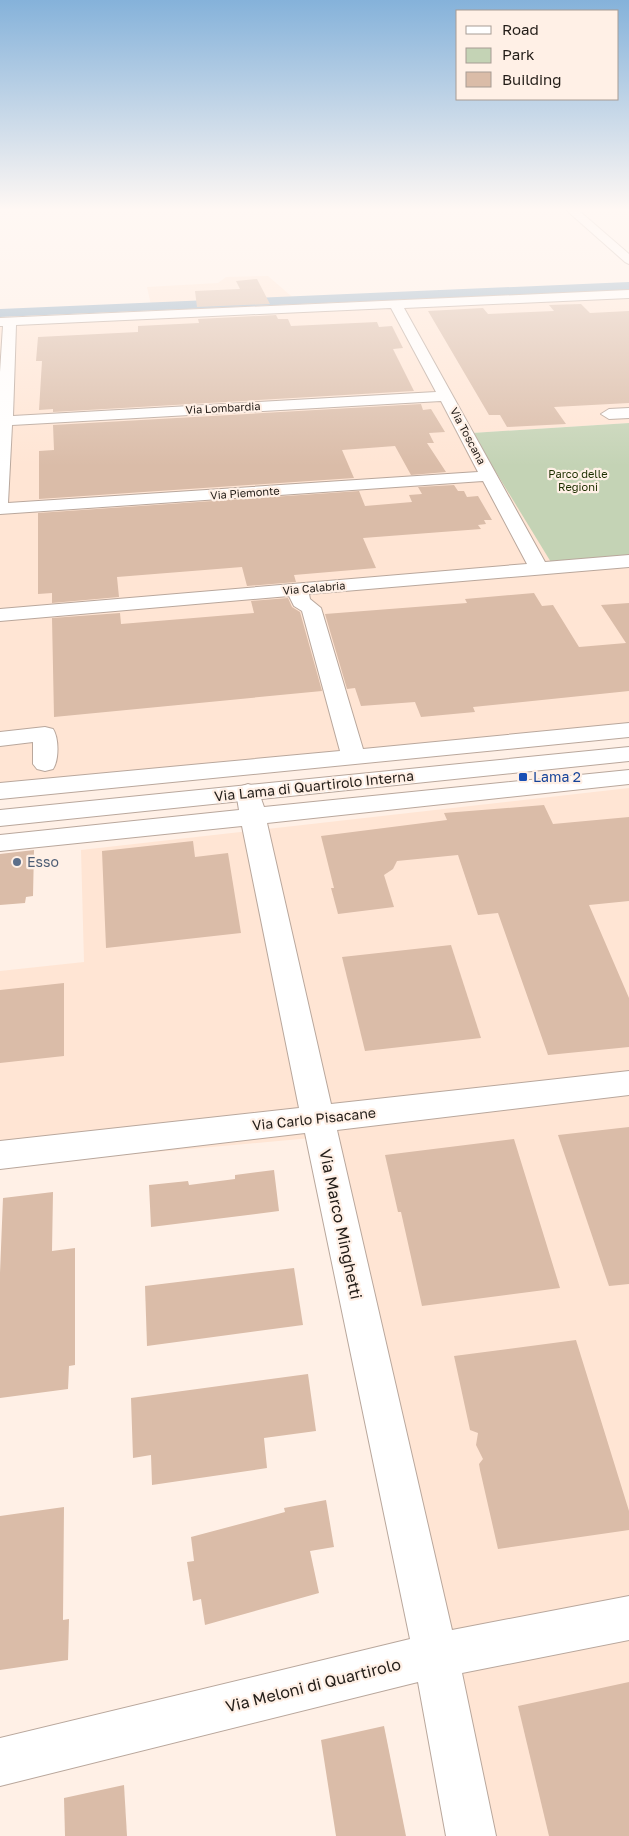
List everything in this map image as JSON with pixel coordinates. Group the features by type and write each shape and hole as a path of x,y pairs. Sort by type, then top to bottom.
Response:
{"street":[{"path":"0,502 5,322 615,295"},
{"name":"Via Toscana","path":"396,305 539,568"},
{"name":"Via Lombardia","path":"2,420 446,396"},
{"path":"609,414 629,413"},
{"name":"Via Piemonte","path":"0,509 489,476"},
{"name":"Via Calabria","path":"0,615 629,561"},
{"path":"297,589 301,602 311,608 354,757"},
{"path":"44,628 114,621 113,605"},
{"path":"0,791 629,730"},
{"path":"0,739 45,734 45,764"},
{"name":"Via Lama di Quartirolo Interna","path":"0,818 251,805 629,754"},
{"path":"0,843 251,805 629,777"},
{"name":"Via Marco Minghetti","path":"251,805 437,1655 471,1836"},
{"name":"Via Carlo Pisacane","path":"0,1155 629,1083"},
{"name":"Via Meloni di Quartirolo","path":"0,1762 437,1655 629,1618"}],"shaded area":[{"path":"149,295 290,295 297,301 447,295 629,295 629,423 472,433 629,566 629,730 0,790 0,321 153,314"},
{"path":"629,788 629,1836 485,1836 311,1138 0,1166 0,971 84,962 81,850"}],"green space":[{"name":"Parco delle Regioni","path":"629,423 629,566 557,572 472,433"}],"building":[{"path":"195,295 265,295 270,304 197,307"},
{"path":"581,304 590,313 629,311 629,403 554,407 566,424 507,427 500,415 489,415 428,311 483,308 488,314 554,311 549,305"},
{"path":"276,315 278,319 288,319 291,326 377,322 379,327 392,326 403,348 393,349 414,391 53,412 53,409 39,410 42,361 36,361 38,337 138,332 138,326 199,323 198,319"},
{"path":"421,404 423,410 431,409 445,432 429,433 434,443 427,443 446,472 411,475 395,446 342,450 354,478 39,499 39,451 54,450 53,425"},
{"path":"454,485 458,491 464,491 467,497 478,496 492,520 484,520 486,524 478,525 481,529 363,538 376,568 294,575 296,582 247,586 242,567 117,577 119,597 52,603 52,593 38,594 38,513 359,491 365,506 412,502 409,495 422,494 418,487"},
{"path":"534,593 542,606 553,605 579,647 626,643 601,605 629,603 629,691 473,707 475,712 421,717 415,702 361,706 355,688 347,689 325,614 467,603 465,599"},
{"path":"288,598 292,607 300,612 322,691 54,717 52,618 120,613 121,624 254,613 251,601"},
{"path":"544,805 553,824 629,817 629,901 589,905 629,998 629,1047 548,1055 498,913 478,915 458,855 397,861 393,869 384,875 394,907 338,914 331,888 334,888 321,836 447,820 444,813"},
{"path":"193,841 195,857 228,853 241,933 106,948 102,851"},
{"path":"34,850 33,896 26,897 25,903 0,905 0,854"},
{"path":"451,945 481,1038 365,1051 342,957"},
{"path":"64,983 64,1056 0,1063 0,990"},
{"path":"629,1127 629,1284 609,1286 558,1135"},
{"path":"514,1139 560,1288 422,1306 401,1212 398,1212 385,1155"},
{"path":"274,1170 279,1211 151,1227 149,1185 188,1181 189,1185 235,1179 235,1175"},
{"path":"53,1192 52,1251 75,1248 75,1365 69,1366 68,1389 0,1398 0,1273 3,1198"},
{"path":"294,1268 303,1325 147,1346 145,1286"},
{"path":"576,1340 629,1511 629,1530 498,1549 480,1470 479,1464 483,1459 476,1445 478,1433 470,1430 454,1356"},
{"path":"308,1374 316,1431 264,1438 267,1468 152,1485 151,1455 133,1458 131,1398"},
{"path":"326,1500 334,1547 310,1551 319,1593 205,1625 201,1599 193,1601 187,1562 194,1561 191,1537 285,1512 284,1508"},
{"path":"64,1507 63,1620 69,1619 68,1660 0,1670 0,1516"},
{"path":"629,1682 629,1836 549,1836 518,1706"},
{"path":"384,1726 406,1836 336,1836 321,1740"},
{"path":"124,1785 127,1836 65,1836 64,1798"}],"waterway":[{"path":"0,313 427,295"}],"place":[{"name":"Lama 2","path":"523,777"},
{"name":"Esso","path":"17,862"}]}
